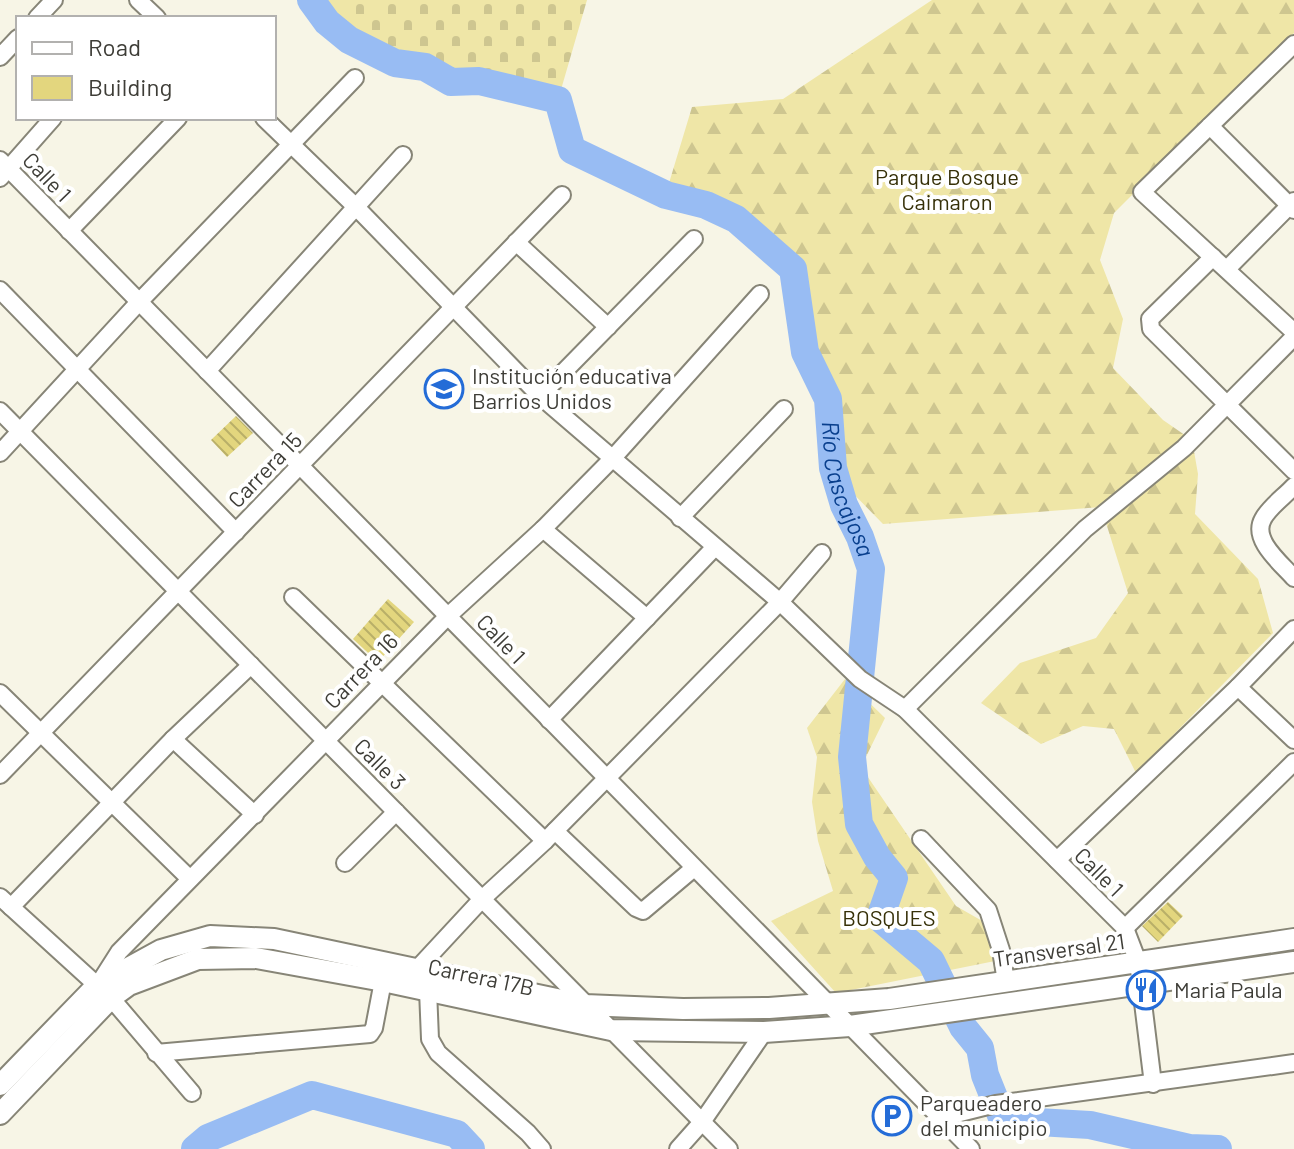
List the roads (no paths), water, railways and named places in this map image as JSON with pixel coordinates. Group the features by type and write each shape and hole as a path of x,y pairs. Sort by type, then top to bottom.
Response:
{"street":[{"path":"39,16 54,0"},
{"path":"0,57 16,40"},
{"path":"905,709 1085,529 1184,448 1294,334 1142,192 1294,44"},
{"path":"0,453 139,302 355,78"},
{"path":"3,169 51,120"},
{"path":"69,231 176,120"},
{"name":"Calle 1","path":"266,120 356,207 540,396 780,602 860,679 905,709 1125,928 1138,962 1153,1084"},
{"path":"1210,126 1293,206 1227,269"},
{"path":"207,371 403,155"},
{"name":"Calle 1","path":"3,169 69,231 971,1149"},
{"name":"Carrera 15","path":"0,775 562,195"},
{"path":"540,396 694,239"},
{"path":"516,242 608,327"},
{"path":"1213,257 1150,319 1151,329 1294,471"},
{"path":"0,290 236,532"},
{"name":"Carrera 16","path":"0,1114 104,991 119,952 448,616 543,529 612,459 760,294"},
{"path":"680,518 784,409"},
{"name":"Calle 3","path":"0,411 729,1149"},
{"path":"1294,486 1262,519 1260,527 1265,544 1294,578"},
{"path":"543,529 647,618"},
{"path":"549,720 715,547"},
{"path":"542,1149 438,1053 430,1039 421,982 482,899 550,836 780,602 822,553"},
{"path":"293,597 381,683 550,836 636,908 643,911 650,907 694,868"},
{"path":"1057,860 1238,687 1294,629"},
{"path":"192,1093 104,991 5,902 251,665"},
{"path":"1238,687 1294,740"},
{"path":"0,693 190,879"},
{"path":"173,739 255,815"},
{"path":"1125,928 1294,762"},
{"path":"345,863 396,812"},
{"path":"921,839 988,910 1001,950 1004,982"},
{"name":"Carrera 17B","path":"104,991 161,950 210,936 274,939 421,982 611,1030 764,1032 850,1026 892,1009"},
{"name":"Transversal 21","path":"831,1005 892,1009 1004,982 1294,939"},
{"name":"Carrera 17B","path":"104,991 198,959 256,958 383,981 421,982 585,1005 697,1009 831,1005"},
{"path":"892,1009 1000,1004 1294,962"},
{"path":"156,1053 370,1034 374,1028 383,981"},
{"name":"Carrera 16","path":"0,1085 104,991"},
{"path":"678,1149 702,1122 764,1032"},
{"path":"940,1118 996,1104 1294,1063"}],"waterway":[{"name":"Río Cascajosa","path":"311,0 327,22 349,40 395,63 425,67 451,82 479,81 558,100 572,150 666,195 706,205 736,219 793,269 805,352 828,399 833,468 844,505 871,569 852,757 859,824 877,857 894,878 880,918 931,961 963,1027 980,1048 985,1075 1003,1120 1090,1125 1189,1148 1218,1149"},
{"path":"195,1149 208,1138 312,1095 457,1134 471,1149"}],"place":[{"name":"Institución educativa Barrios Unidos","path":"444,389"},
{"name":"Maria Paula","path":"1146,990"},
{"name":"Parqueadero del municipio","path":"892,1116"}],"park label":[{"name":"Parque Bosque Caimaron","path":"947,190"},
{"name":"BOSQUES","path":"889,918"}]}
